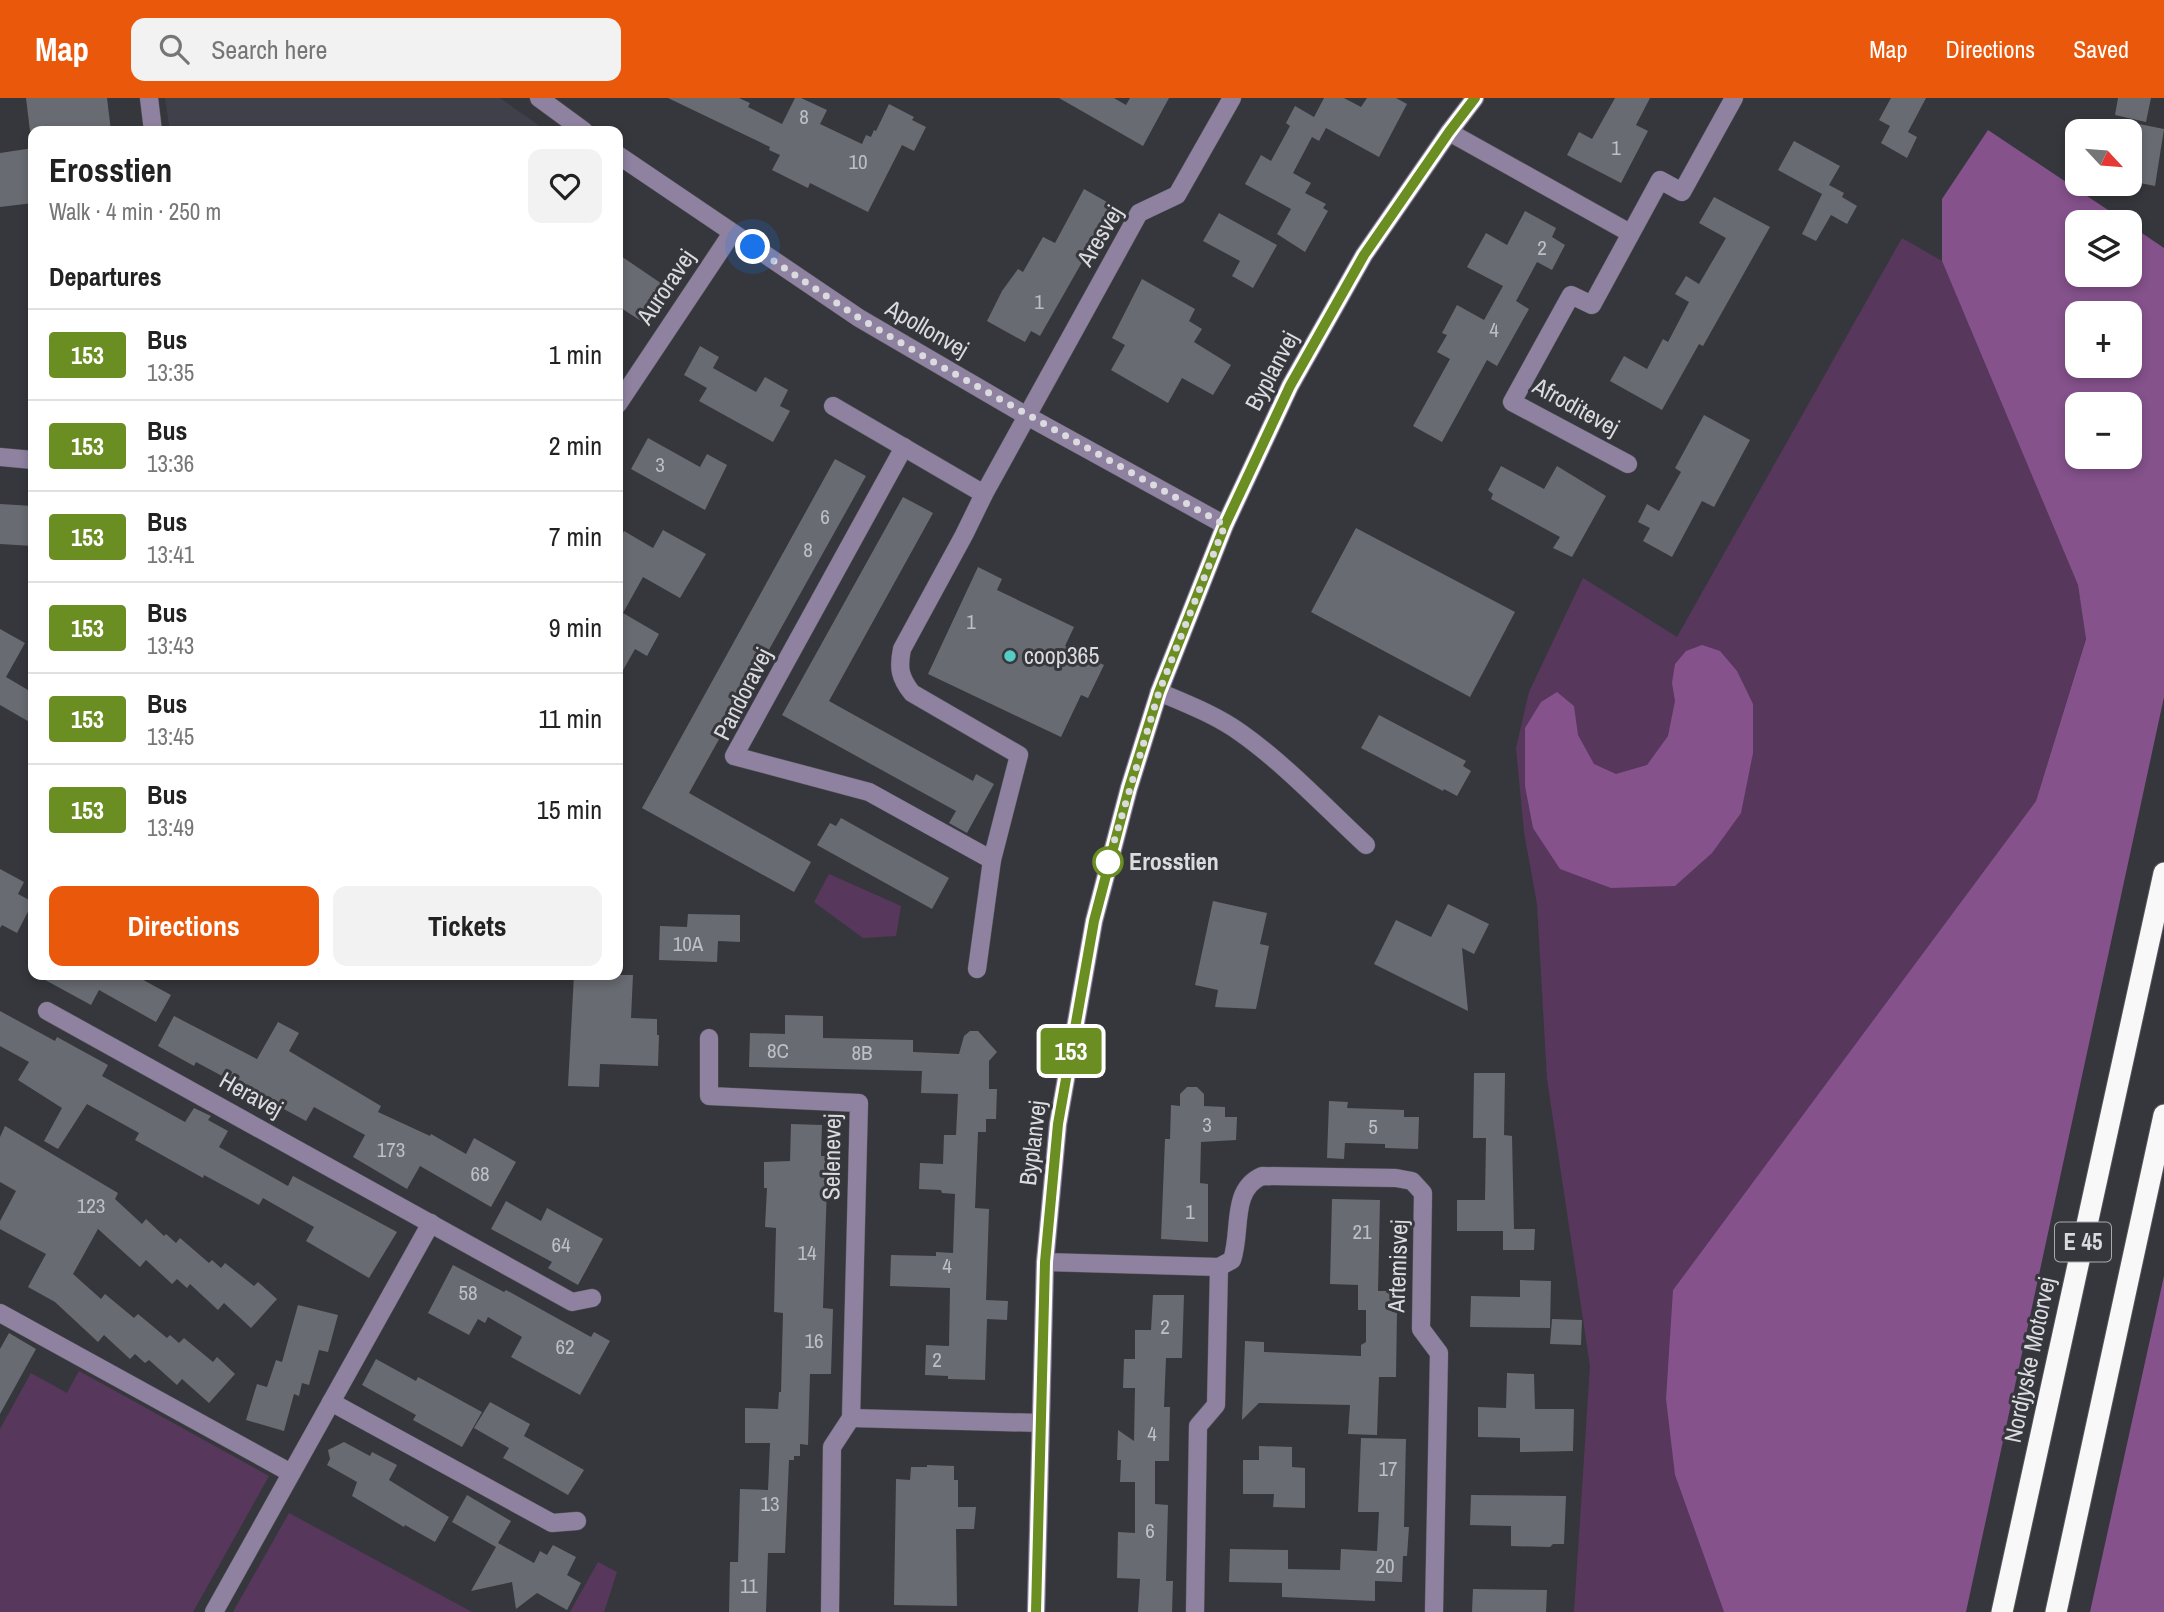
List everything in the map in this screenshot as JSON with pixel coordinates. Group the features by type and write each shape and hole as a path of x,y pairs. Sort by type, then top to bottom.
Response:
{"highway":[{"name":"Nordjyske Motorvej","path":"2002,1612 2164,873"},
{"name":"E 45","path":"2056,1612 2164,1115"}],"street":[{"path":"149,98 152,126"},
{"path":"539,98 577,126"},
{"name":"Aresvej","path":"1027,416 1139,213 1177,195 1232,98"},
{"name":"Byplanvej","path":"1036,1612 1045,1262 1058,1124 1094,921 1112,849 1159,692 1225,525 1290,386 1364,255 1475,98"},
{"name":"Afroditevej","path":"1628,464 1513,402 1571,295 1591,305 1660,180 1682,192 1734,98"},
{"path":"1449,132 1630,233"},
{"name":"Apollonvej","path":"623,158 859,318 1027,416 1225,525"},
{"name":"Auroravej","path":"623,396 732,233"},
{"path":"833,406 984,494"},
{"path":"977,970 992,860 1019,755 912,693 903,681 899,665 902,649 1027,416"},
{"name":"Pandoravej","path":"904,447 734,756 869,792 992,860"},
{"path":"0,457 28,460"},
{"path":"1159,692 1207,713 1241,733 1366,845"},
{"name":"Heravej","path":"47,1011 572,1302 592,1298"},
{"name":"Selenevej","path":"709,1038 709,1096 859,1103 851,1418"},
{"name":"Artemisvej","path":"1219,1267 1232,1260 1237,1245 1243,1191 1251,1181 1262,1176 1396,1178 1412,1181 1423,1193 1421,1329 1439,1353 1434,1612"},
{"path":"214,1612 431,1223"},
{"path":"1045,1262 1219,1267 1216,1405 1198,1426 1195,1612"},
{"path":"0,1313 291,1473"},
{"path":"331,1402 552,1523 577,1521"},
{"path":"830,1612 832,1447 851,1418 1040,1423"}],"shaded area":[{"path":"165,98 500,98 540,126 169,126"},
{"path":"1988,130 2065,181 2065,196 2087,196 2108,210 2065,210 2065,287 2142,287 2142,233 2164,248 2164,697 1966,1612 1724,1612 1675,1475 1666,1399 1673,1290 2036,801 2086,639 2078,585 1942,261 1942,199"},
{"path":"1902,238 1942,261 2078,585 2086,638 2036,801 1673,1290 1675,1475 1724,1612 1574,1612 1590,1366 1547,1079 1537,904 1524,832 1516,748 1529,692 1583,578 1677,637"},
{"path":"1702,645 1720,651 1737,671 1753,704 1753,753 1741,813 1712,853 1675,886 1611,888 1560,869 1533,828 1525,786 1525,728 1541,702 1557,692 1574,706 1578,735 1594,764 1616,774 1647,765 1668,736 1675,701 1672,683 1675,664 1686,651"},
{"path":"829,874 901,906 896,936 863,938 814,902"},
{"path":"2164,1276 2164,1612 2090,1612"},
{"path":"79,1371 269,1476 193,1612 0,1612 0,1429 31,1373 67,1393"},
{"path":"289,1513 472,1612 233,1612"},
{"path":"598,1562 617,1572 604,1612 570,1612"}],"building":[{"path":"26,98 107,98 110,126 29,126"},
{"path":"668,98 739,98 750,103 748,107 782,124 795,98 801,98 827,110 820,124 862,144 866,135 871,137 874,130 876,131 889,104 914,117 912,120 926,127 914,151 902,145 868,212 810,183 808,188 772,170 780,155 769,150 770,147"},
{"path":"1059,98 1114,98 1126,105 1130,98 1169,98 1143,146"},
{"path":"1324,98 1344,98 1361,107 1367,98 1396,98 1407,104 1379,157 1326,128 1319,141 1312,137 1293,173 1311,183 1305,193 1326,204 1323,208 1328,211 1305,252 1277,234 1291,209 1245,184 1261,155 1271,161 1290,126 1286,123 1295,106 1314,117"},
{"path":"1615,98 1650,98 1636,125 1648,131 1621,183 1567,155 1579,132 1592,139"},
{"path":"1891,98 1926,98 1908,132 1917,137 1907,158 1881,143 1890,126 1879,120"},
{"path":"2118,98 2151,98 2146,122 2115,115"},
{"path":"2142,125 2164,129 2155,186 2142,183"},
{"path":"1794,141 1840,166 1829,185 1844,193 1842,197 1857,206 1847,224 1831,215 1816,241 1802,234 1822,194 1778,170"},
{"path":"28,149 28,204 0,207 0,153"},
{"path":"1084,189 1114,206 1040,336 1031,331 1025,342 987,321 1002,291 1018,269 1023,272 1043,237 1055,243"},
{"path":"1714,197 1770,227 1703,346 1699,344 1662,410 1610,381 1624,356 1647,369 1663,339 1668,342 1689,302 1675,294 1686,276 1699,284 1726,238 1699,223"},
{"path":"1525,211 1556,228 1552,237 1565,245 1552,270 1537,262 1516,301 1529,309 1497,366 1487,360 1442,442 1413,426 1450,359 1437,352 1447,335 1442,333 1457,305 1484,320 1503,286 1467,267 1486,233 1507,245"},
{"path":"1219,213 1277,245 1253,288 1232,276 1240,261 1203,241"},
{"path":"623,257 668,288 644,323 623,309"},
{"path":"1142,279 1195,309 1189,321 1202,329 1194,342 1231,365 1213,395 1182,378 1168,403 1111,370 1125,345 1112,338"},
{"path":"700,346 719,357 713,368 756,392 765,377 788,390 780,406 790,411 773,442 699,401 707,388 684,375"},
{"path":"1704,415 1750,440 1714,507 1702,501 1672,557 1643,541 1650,528 1638,522 1647,504 1659,511 1681,472 1675,468"},
{"path":"648,438 700,467 707,454 727,465 705,510 631,469"},
{"path":"835,459 866,476 689,793 811,862 794,892 642,808"},
{"path":"1501,466 1544,489 1557,466 1606,496 1572,557 1553,548 1560,537 1491,499 1493,494 1488,490"},
{"path":"903,497 933,513 829,701 973,781 976,774 994,784 967,833 949,823 956,811 782,715"},
{"path":"0,504 28,506 28,546 0,544"},
{"path":"1356,528 1515,612 1470,697 1311,612"},
{"path":"663,530 706,554 680,598 643,577 623,613 623,533 653,548"},
{"name":"coop365","path":"978,567 1002,579 997,590 1074,627 1065,646 1104,665 1088,698 1081,695 1061,737 928,674"},
{"path":"623,613 659,634 647,656 635,649 623,670"},
{"path":"0,629 25,643 6,677 28,690 28,721 0,705"},
{"path":"1379,715 1466,761 1463,766 1471,771 1457,796 1361,748"},
{"path":"841,818 949,878 932,909 817,845 830,823 836,826"},
{"path":"0,869 24,882 18,894 28,899 28,912 17,933 2,925 0,928"},
{"path":"1213,901 1267,913 1260,944 1269,946 1256,1009 1215,1007 1218,990 1195,985"},
{"path":"1448,904 1489,924 1474,954 1462,948 1468,1011 1374,964 1396,920 1431,937"},
{"path":"688,914 740,915 740,942 718,941 717,962 659,960 660,926 687,927"},
{"path":"623,975 633,975 631,1018 657,1019 658,1066 600,1064 599,1087 568,1086 574,980 623,980"},
{"path":"45,980 143,980 171,995 156,1022 99,990 91,1005"},
{"path":"0,1011 55,1041 57,1037 108,1065 102,1076 185,1122 194,1108 211,1116 208,1120 228,1131 219,1147 288,1186 293,1176 397,1232 369,1278 306,1241 314,1227 263,1198 259,1205 204,1175 203,1178 135,1140 139,1133 87,1104 58,1149 44,1141 62,1108 18,1080 29,1062 0,1046"},
{"path":"785,1015 823,1016 823,1038 913,1040 913,1052 959,1054 964,1036 970,1031 978,1031 997,1052 989,1061 989,1089 997,1089 996,1119 986,1119 986,1132 978,1132 975,1208 989,1209 986,1300 1008,1301 1007,1320 987,1319 985,1380 925,1375 926,1345 949,1346 950,1288 890,1286 891,1255 936,1256 936,1252 953,1253 955,1194 919,1189 920,1163 943,1164 944,1135 956,1135 958,1094 921,1093 922,1071 749,1067 750,1033 785,1034"},
{"path":"174,1016 257,1059 278,1022 299,1033 289,1051 381,1106 378,1112 430,1136 431,1134 466,1154 474,1138 516,1162 491,1207 420,1166 407,1189 353,1157 365,1135 314,1107 306,1121 196,1062 194,1066 158,1046"},
{"path":"1474,1073 1505,1073 1504,1135 1512,1136 1514,1229 1535,1229 1534,1250 1503,1250 1503,1231 1457,1231 1457,1200 1485,1200 1486,1138 1473,1138"},
{"path":"1187,1087 1197,1087 1204,1094 1204,1106 1225,1107 1225,1117 1237,1117 1236,1140 1201,1142 1200,1183 1208,1184 1208,1242 1161,1239 1165,1139 1170,1139 1171,1105 1180,1106 1180,1094"},
{"path":"1329,1101 1348,1102 1347,1108 1404,1110 1404,1117 1419,1117 1418,1149 1385,1148 1385,1144 1345,1143 1344,1159 1327,1158"},
{"path":"791,1124 822,1125 821,1156 832,1156 831,1184 827,1184 823,1308 833,1309 831,1374 810,1374 808,1445 800,1444 800,1456 789,1460 785,1553 768,1553 766,1612 729,1612 730,1562 738,1562 740,1489 768,1490 770,1443 745,1443 745,1408 778,1409 781,1392 783,1313 774,1312 776,1228 765,1227 767,1188 764,1188 764,1162 790,1161"},
{"path":"5,1126 118,1193 115,1199 142,1224 146,1219 164,1236 166,1234 176,1243 180,1238 209,1263 212,1260 221,1268 225,1263 254,1286 258,1282 277,1299 251,1328 224,1303 218,1310 190,1284 187,1288 177,1279 172,1284 146,1260 140,1267 98,1229 73,1274 101,1299 105,1294 134,1318 138,1314 167,1338 170,1335 179,1343 184,1338 213,1362 217,1357 235,1374 209,1403 182,1379 177,1385 149,1360 145,1363 135,1354 130,1359 104,1335 98,1342 55,1302 28,1287 46,1254 0,1229 0,1221 16,1191 0,1182 0,1137"},
{"path":"1332,1199 1380,1200 1378,1291 1392,1291 1392,1312 1397,1312 1396,1377 1379,1377 1377,1435 1348,1434 1350,1405 1259,1403 1242,1420 1245,1341 1264,1342 1264,1352 1361,1356 1361,1345 1366,1342 1366,1310 1358,1310 1358,1285 1330,1284"},
{"path":"506,1201 541,1221 547,1208 603,1239 578,1285 548,1268 552,1262 491,1229"},
{"path":"453,1265 504,1292 506,1290 591,1337 594,1332 610,1341 580,1395 511,1357 522,1337 488,1317 485,1323 478,1319 469,1335 428,1313"},
{"path":"1520,1280 1551,1281 1550,1328 1470,1327 1471,1296 1520,1297"},
{"path":"1153,1295 1184,1295 1182,1358 1166,1358 1164,1407 1170,1407 1169,1461 1155,1461 1155,1504 1168,1505 1166,1581 1173,1581 1172,1612 1138,1612 1140,1579 1117,1578 1118,1532 1135,1533 1135,1482 1120,1482 1121,1460 1117,1460 1118,1430 1134,1441 1135,1388 1123,1388 1124,1359 1135,1359 1135,1330 1151,1330"},
{"path":"298,1305 338,1315 328,1352 319,1350 309,1385 302,1383 299,1396 294,1394 284,1431 246,1420 257,1384 267,1387 276,1360 282,1362"},
{"path":"1552,1319 1582,1320 1581,1345 1550,1344"},
{"path":"9,1333 36,1349 0,1414 0,1349"},
{"path":"376,1359 416,1381 418,1377 482,1412 462,1447 413,1420 416,1415 362,1385"},
{"path":"1507,1373 1534,1374 1535,1409 1574,1409 1573,1451 1520,1452 1520,1438 1478,1437 1478,1407 1506,1408"},
{"path":"490,1402 530,1424 524,1436 584,1470 568,1495 503,1458 509,1448 474,1428"},
{"path":"1361,1438 1406,1439 1404,1527 1409,1527 1407,1556 1403,1556 1402,1582 1375,1581 1375,1601 1282,1597 1282,1583 1229,1582 1230,1549 1288,1550 1288,1569 1340,1570 1341,1549 1377,1551 1379,1512 1358,1512"},
{"path":"344,1442 370,1456 372,1452 397,1465 389,1480 449,1517 435,1542 352,1496 357,1482 327,1465 330,1459 328,1450"},
{"path":"1259,1446 1292,1447 1292,1467 1305,1468 1305,1508 1273,1507 1274,1494 1243,1494 1243,1460 1259,1460"},
{"path":"954,1466 954,1480 958,1480 958,1507 976,1507 974,1529 956,1529 957,1606 894,1605 896,1479 910,1480 911,1467"},
{"path":"467,1495 511,1521 498,1543 534,1563 540,1551 547,1555 553,1545 576,1557 567,1575 581,1583 567,1610 537,1593 516,1609 512,1582 471,1591 496,1547 452,1522"},
{"path":"1471,1495 1566,1496 1564,1544 1553,1544 1550,1547 1511,1546 1511,1526 1470,1525"},
{"path":"1473,1589 1547,1590 1546,1612 1472,1612"}],"bus line":[{"name":"153","path":"1036,1612 1045,1262 1058,1124 1094,921 1129,788 1159,692 1225,525 1290,386 1364,255 1475,98"}],"place":[{"name":"coop365","path":"1010,656"},
{"name":"Erosstien","path":"1108,862"}],"route":[{"path":"753,247 859,318 930,360 1225,525 1159,692 1108,862"}]}
